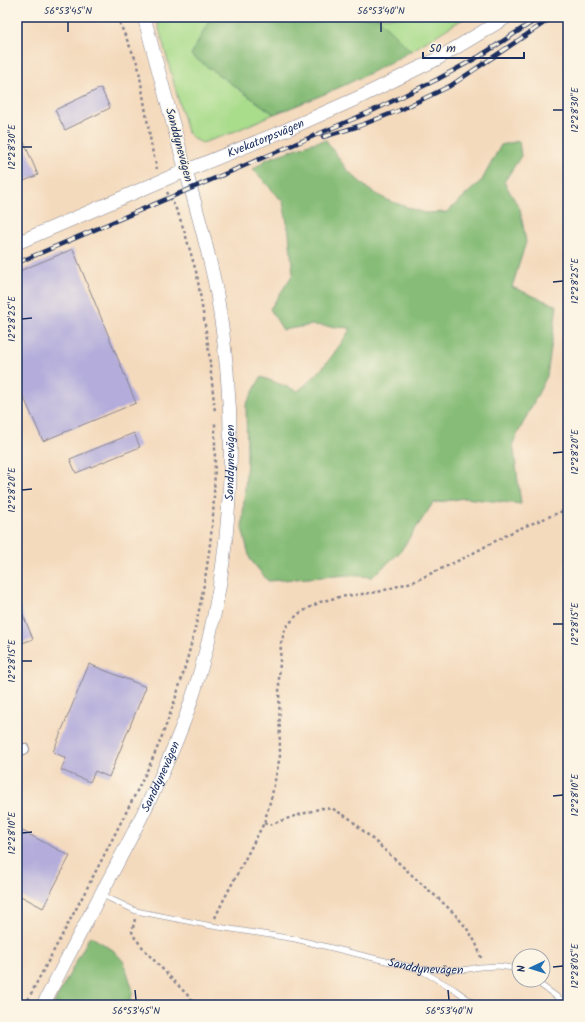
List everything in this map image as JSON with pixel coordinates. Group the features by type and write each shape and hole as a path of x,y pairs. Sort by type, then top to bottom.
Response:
{"street":[{"name":"Sanddynevägen","path":"43,1005 142,819 185,718 200,675 213,620 224,560 230,467 229,392 223,332 206,245 144,17"},
{"name":"Kvekatorpsvägen","path":"17,243 286,130 404,76 437,59 507,17"}],"lane":[{"name":"Sanddynevägen","path":"101,895 136,911 212,926 295,939 419,969 463,970 499,966 511,968"},
{"path":"419,969 454,989 476,1005"},
{"path":"545,988 568,1005"}],"path":[{"path":"25,1005 107,852 149,767 165,729 188,651 200,604 213,508 215,414 208,344"},
{"path":"212,926 222,903 264,823 272,795 280,756 279,679 281,643 286,627 298,614 320,602 339,597 378,592 415,581 464,558 516,530 568,509"},
{"path":"264,823 269,825 292,816 322,808 333,809 349,818 449,909 467,929 476,944 481,957 480,967"},
{"path":"136,911 132,932 135,938 149,955 197,1005"}],"green space":[{"path":"156,17 211,17 191,55 274,114 229,134 202,143 194,139 187,132"},
{"path":"211,17 377,17 411,51 344,86 274,114 191,55"},
{"path":"377,17 466,17 411,51"},
{"path":"326,140 347,170 368,189 387,200 424,213 447,212 482,180 501,145 519,141 521,156 504,182 520,209 526,242 512,287 557,306 547,376 513,443 521,504 464,498 433,503 400,552 372,577 349,575 268,581 250,559 242,528 247,460 246,405 261,377 298,391 307,384 328,362 351,328 312,325 283,330 270,309 293,274 289,233 283,202 253,169 267,159 312,143"},
{"path":"90,936 113,950 124,962 133,991 129,1005 53,1005"}],"building":[{"path":"101,88 110,108 65,130 55,110"},
{"path":"17,126 38,175 17,184"},
{"path":"73,249 136,403 43,441 17,382 17,272"},
{"path":"134,433 140,447 76,473 70,459"},
{"path":"17,600 33,639 17,645"},
{"path":"89,664 146,687 109,777 95,771 90,782 61,770 66,758 53,752"},
{"path":"17,828 70,856 43,908 17,894"}],"railway":[{"path":"17,263 372,111 438,79 480,56 540,17"},
{"path":"323,137 359,126 400,110 450,86 553,17"}]}
